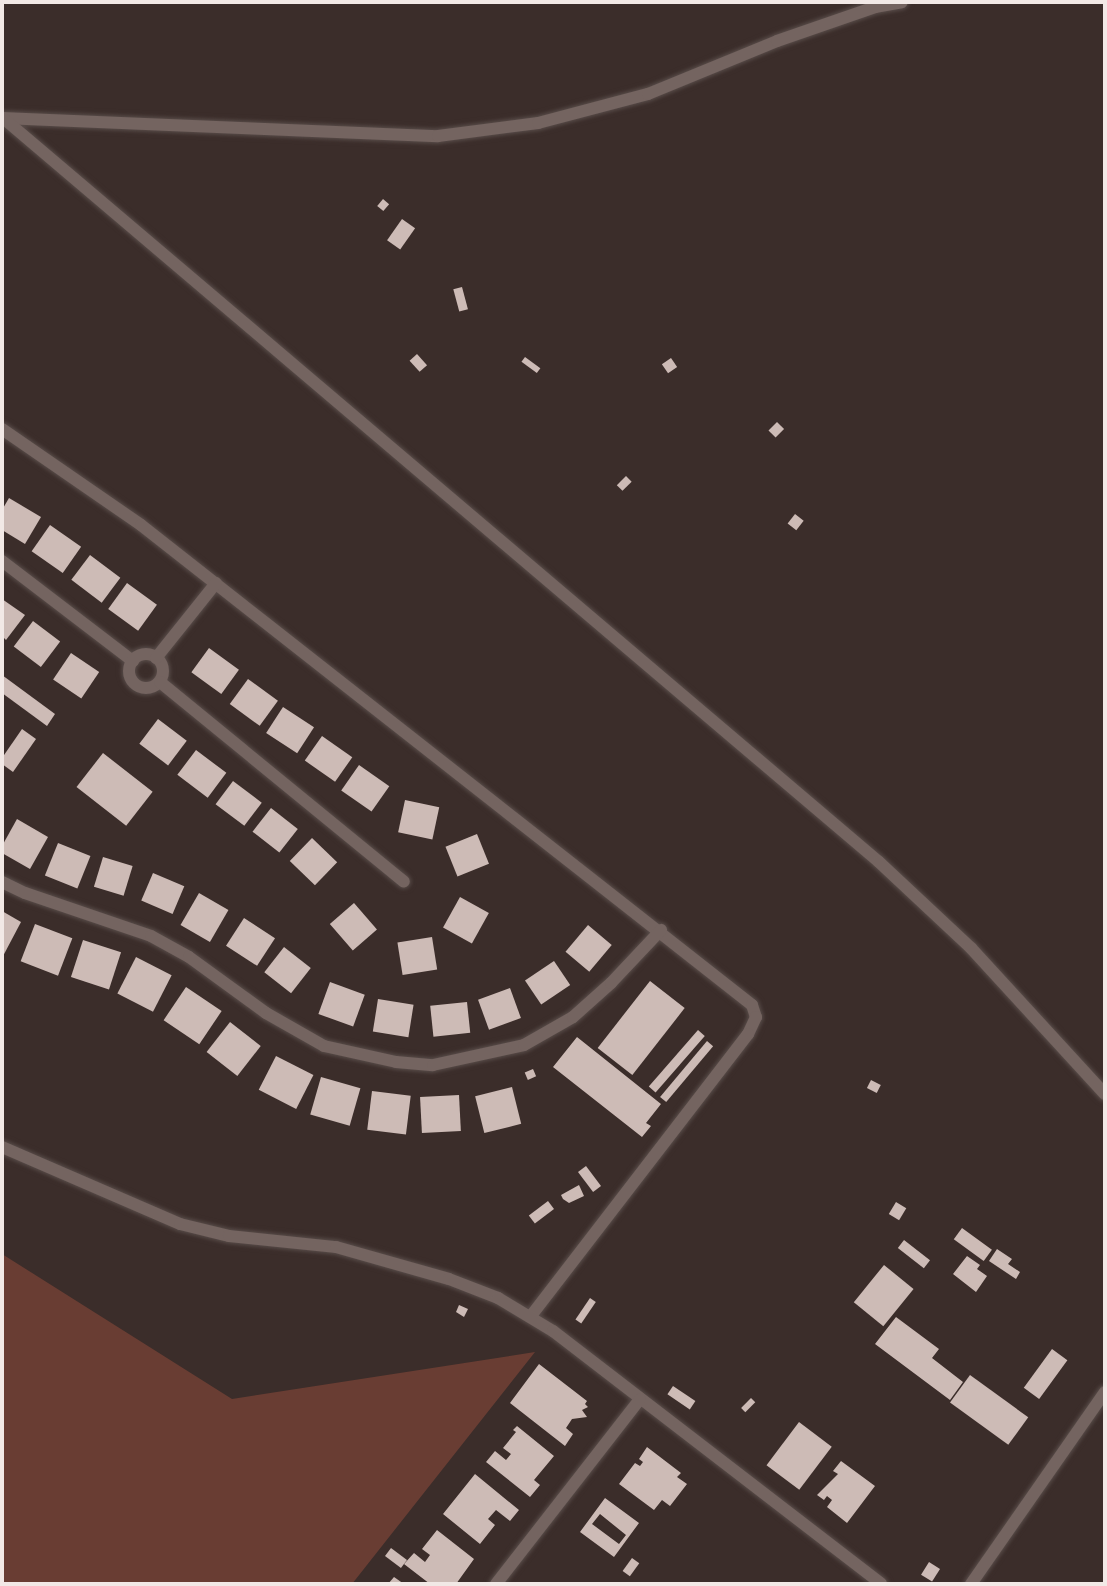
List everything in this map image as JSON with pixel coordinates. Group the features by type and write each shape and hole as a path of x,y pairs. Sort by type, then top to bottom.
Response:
{"street":[{"path":"2,118 167,123 355,134 438,136 463,133 538,123 648,94 777,41 875,7 902,2"},
{"path":"2,118 879,862 980,957 1105,1094"},
{"path":"2,429 103,497 216,583 749,999 755,1011 755,1023 531,1316"},
{"path":"2,561 133,661"},
{"path":"156,658 216,583"},
{"path":"144,655 156,658 163,669 160,682 148,688 136,685 130,674 133,661 144,655"},
{"path":"160,682 404,882"},
{"path":"2,882 25,893 151,936 189,957 266,1013 324,1046 396,1062 421,1064 474,1058 524,1045 573,1017 611,983 660,930"},
{"path":"2,1147 180,1224 229,1236 326,1246 375,1257 475,1288 531,1316 863,1573 881,1584"},
{"path":"971,1584 1105,1392"},
{"path":"496,1584 640,1399"},
{"path":"863,1573 871,1584"}],"shaded area":[{"path":"2,1254 232,1399 535,1352 352,1584 2,1584"}],"building":[{"path":"383,199 389,204 383,211 377,206"},
{"path":"402,219 415,228 400,249 387,240"},
{"path":"462,287 468,309 459,312 453,289"},
{"path":"417,354 427,365 420,372 410,361"},
{"path":"525,357 540,368 537,373 521,362"},
{"path":"671,358 677,367 668,373 662,364"},
{"path":"777,422 784,429 776,438 769,430"},
{"path":"626,476 632,482 622,491 617,485"},
{"path":"9,498 41,517 25,544 2,530 2,510"},
{"path":"795,514 804,521 796,530 788,523"},
{"path":"50,525 81,547 63,573 32,551"},
{"path":"90,555 120,578 102,603 71,580"},
{"path":"127,583 157,605 138,631 108,609"},
{"path":"2,599 25,615 6,640 2,636"},
{"path":"33,621 60,641 41,667 14,647"},
{"path":"209,648 239,670 221,694 191,672"},
{"path":"71,653 99,672 81,699 53,680"},
{"path":"2,675 55,714 47,726 2,693"},
{"path":"248,679 278,701 260,726 230,704"},
{"path":"283,707 314,727 297,753 266,733"},
{"path":"158,719 187,741 168,765 139,744"},
{"path":"22,729 36,739 13,772 2,764 2,758"},
{"path":"322,736 352,757 335,782 305,761"},
{"path":"196,750 226,773 208,798 177,775"},
{"path":"103,753 153,792 126,826 77,787"},
{"path":"359,765 389,786 372,812 341,790"},
{"path":"233,781 262,803 244,826 216,804"},
{"path":"405,800 439,807 432,840 398,832"},
{"path":"271,808 298,829 279,853 253,832"},
{"path":"17,819 48,837 30,869 2,853 2,846"},
{"path":"477,834 489,864 457,876 445,847"},
{"path":"312,838 337,862 315,885 290,861"},
{"path":"58,843 90,856 77,889 45,875"},
{"path":"103,857 133,866 124,896 94,887"},
{"path":"153,873 184,886 173,914 141,901"},
{"path":"199,893 228,910 210,942 180,925"},
{"path":"460,897 489,913 472,944 443,928"},
{"path":"354,903 377,929 353,950 330,924"},
{"path":"2,911 21,922 2,958"},
{"path":"244,918 275,938 257,966 226,946"},
{"path":"35,924 72,938 58,976 21,961"},
{"path":"588,925 612,945 589,972 566,952"},
{"path":"432,937 437,970 403,975 397,942"},
{"path":"83,940 121,952 109,989 71,977"},
{"path":"284,947 311,968 291,993 264,972"},
{"path":"136,957 172,975 153,1012 117,994"},
{"path":"554,961 570,985 541,1005 525,981"},
{"path":"650,981 685,1008 632,1075 598,1048"},
{"path":"330,982 365,995 353,1027 318,1014"},
{"path":"186,987 222,1011 199,1044 164,1020"},
{"path":"510,988 521,1018 489,1030 478,1000"},
{"path":"378,999 414,1005 408,1037 373,1032"},
{"path":"467,1002 470,1033 433,1037 430,1006"},
{"path":"230,1022 261,1046 237,1076 207,1052"},
{"path":"698,1030 705,1036 656,1093 649,1087"},
{"path":"577,1037 661,1104 646,1123 651,1126 642,1137 553,1067"},
{"path":"707,1041 713,1046 666,1102 660,1097"},
{"path":"276,1056 313,1075 296,1109 259,1090"},
{"path":"533,1069 536,1076 528,1080 525,1073"},
{"path":"321,1077 360,1088 350,1126 310,1114"},
{"path":"871,1080 881,1085 877,1093 867,1088"},
{"path":"512,1087 521,1124 484,1133 475,1096"},
{"path":"372,1091 411,1096 406,1134 367,1130"},
{"path":"459,1095 461,1131 422,1133 420,1097"},
{"path":"586,1166 601,1186 593,1192 578,1172"},
{"path":"579,1185 584,1196 569,1203 563,1199 561,1195"},
{"path":"548,1201 554,1209 535,1223 529,1215"},
{"path":"896,1202 906,1208 899,1220 889,1214"},
{"path":"962,1228 992,1250 984,1261 954,1239"},
{"path":"904,1240 930,1260 924,1268 898,1248"},
{"path":"997,1249 1012,1259 1008,1264 1020,1272 1016,1279 989,1261"},
{"path":"967,1256 980,1265 977,1269 987,1276 976,1292 953,1274"},
{"path":"884,1265 914,1289 883,1326 854,1302"},
{"path":"590,1298 596,1302 581,1323 575,1320"},
{"path":"459,1305 468,1309 464,1317 456,1312"},
{"path":"896,1317 939,1349 932,1358 963,1382 950,1400 875,1344"},
{"path":"1052,1349 1067,1360 1039,1399 1024,1388"},
{"path":"539,1364 587,1401 585,1404 588,1407 582,1410 587,1417 572,1419 566,1428 573,1434 565,1446 510,1403"},
{"path":"970,1375 1028,1417 1008,1445 950,1403"},
{"path":"673,1386 695,1401 690,1409 667,1394"},
{"path":"751,1398 755,1402 745,1412 741,1408"},
{"path":"799,1422 832,1447 799,1490 767,1465"},
{"path":"517,1426 554,1456 534,1480 540,1485 530,1497 486,1462 495,1451 506,1460 511,1454 503,1448 516,1432 513,1430"},
{"path":"647,1447 681,1473 677,1477 687,1484 670,1506 662,1500 654,1510 619,1484 635,1463 640,1466 643,1462 639,1459"},
{"path":"841,1461 875,1486 847,1523 827,1507 832,1500 827,1496 824,1500 817,1495 838,1474 833,1471"},
{"path":"475,1474 519,1510 510,1521 496,1510 488,1519 495,1525 480,1544 443,1514"},
{"path":"605,1498 639,1523 614,1557 580,1532","holes":["600,1514 626,1535 619,1544 592,1524"]},
{"path":"437,1530 474,1559 456,1584 430,1584 404,1564 414,1553 425,1562 430,1555 422,1549"},
{"path":"391,1548 407,1560 401,1568 385,1556"},
{"path":"632,1558 639,1563 630,1576 623,1571"},
{"path":"929,1562 940,1569 932,1582 921,1575"},
{"path":"394,1577 404,1584 388,1584"}]}
